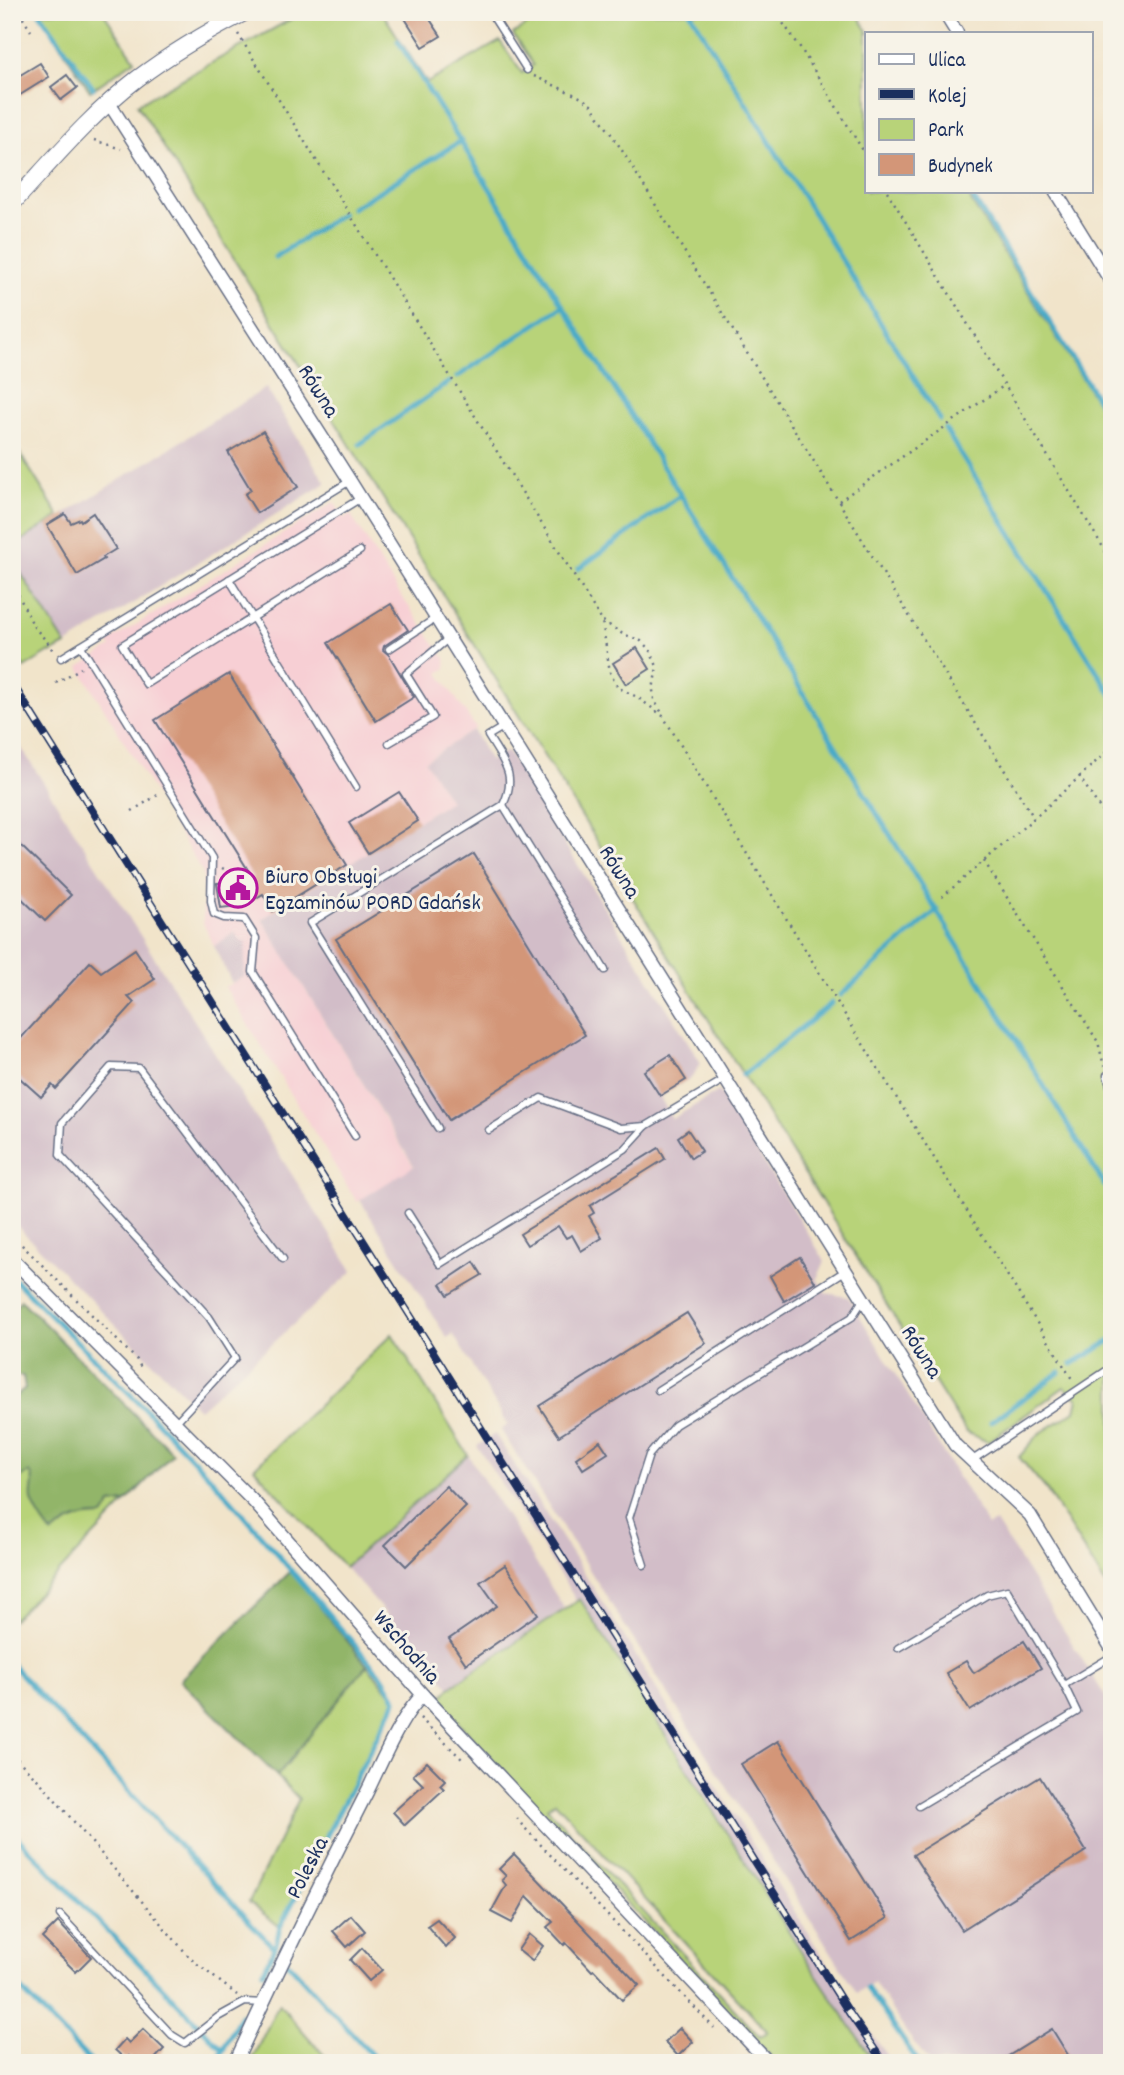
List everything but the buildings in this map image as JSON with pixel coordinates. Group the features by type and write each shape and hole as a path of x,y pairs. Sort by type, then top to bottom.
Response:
{"street":[{"path":"12,204 79,130 109,103 154,67 227,16 246,12"},
{"path":"944,12 956,32"},
{"name":"Równa","path":"109,103 361,498 955,1446 1030,1515 1112,1649"},
{"path":"1056,192 1112,283"},
{"name":"Wschodnia","path":"12,1259 255,1503 423,1695 769,2063"},
{"name":"Poleska","path":"235,2063 317,1889 411,1709 423,1695"}],"lane":[{"path":"490,12 527,70"},
{"path":"61,658 350,481"},
{"path":"360,551 146,684 122,645 361,498"},
{"path":"229,579 356,787"},
{"path":"389,649 436,618"},
{"path":"389,743 433,717 406,674 449,638"},
{"path":"81,646 212,859 211,901 214,914 224,918 244,919 256,938 253,972 355,1136"},
{"path":"438,1128 310,923 503,804 509,792 510,779 507,766 488,736 504,726"},
{"path":"503,804 605,970"},
{"path":"175,1423 235,1358 209,1317 60,1154 62,1123 111,1067 139,1068 283,1259"},
{"path":"1107,1075 1112,1093"},
{"path":"408,1213 440,1264 625,1149 646,1126 725,1079"},
{"path":"489,1130 541,1098 621,1128 646,1126"},
{"path":"658,1390 845,1271"},
{"path":"644,1565 629,1518 649,1455 675,1425 852,1317 863,1300"},
{"path":"971,1461 1112,1367"},
{"path":"898,1648 987,1595 1007,1590 1064,1685 1077,1712 919,1806"},
{"path":"1064,1685 1112,1656"},
{"path":"60,1915 172,2035 185,2043 218,2017 245,2002 263,2003"}],"path":[{"path":"19,12 31,30"},
{"path":"775,12 798,44 865,154"},
{"path":"245,45 602,621 612,629 641,641 649,649 657,666 654,700 663,716 1077,1388"},
{"path":"527,70 591,105 645,186 1034,818"},
{"path":"888,192 1112,562"},
{"path":"839,501 1005,385"},
{"path":"12,583 34,627 49,644"},
{"path":"602,621 610,672 617,687 637,697 663,716"},
{"path":"56,683 84,666"},
{"path":"942,897 1112,747"},
{"path":"1079,776 1112,827"},
{"path":"132,811 161,793"},
{"path":"984,861 1098,1042 1107,1075"},
{"path":"411,1709 466,1764"},
{"path":"12,1754 41,1783 191,1959 245,2002"},
{"path":"513,1810 522,1825 714,2028"}],"shaded area":[{"path":"266,388 326,483 66,645 12,559 12,547"},
{"path":"334,502 344,518 351,515 398,591 445,658 446,668 439,673 476,728 425,761 450,801 262,919 414,1167 357,1202 225,987 244,977 242,942 235,932 214,946 203,923 203,873 79,667 111,647 108,642"},
{"path":"473,730 490,761 507,751 701,1063 692,1077 660,1097 672,1119 719,1091 825,1261 817,1279 826,1293 848,1297 988,1526 996,1522 1112,1707 1112,2063 930,2063 906,2032 874,1982 857,1993 501,1430 508,1425 453,1334 447,1338 360,1200 414,1166 262,919 450,801 425,761"},
{"path":"12,733 353,1271 199,1409 12,1221"},
{"path":"235,932 242,942 246,940 244,977 232,983 214,946"},
{"path":"495,1434 865,2025 893,2063 875,2063 866,2051 477,1446"},
{"path":"468,1455 564,1608 450,1687 345,1567"}],"green space":[{"path":"39,12 103,12 135,60 90,91"},
{"path":"304,12 382,12 427,83 500,41 522,73 533,65 513,34 547,12 856,12 868,32 865,32 865,192 966,192 1112,426 1112,1595 1046,1489 1019,1457 1039,1434 1075,1411 1078,1399 1064,1387 988,1442 966,1432 137,104"},
{"path":"12,441 59,516 12,547"},
{"path":"15,564 66,645 24,668 12,650 12,566"},
{"path":"21,1300 173,1453 126,1502 111,1504 103,1516 76,1520 52,1534 33,1504 33,1479 30,1472 12,1484 12,1399 25,1388 23,1376 12,1376 12,1309"},
{"path":"392,1334 468,1455 345,1567 254,1468"},
{"path":"30,1471 34,1478 32,1499 65,1523 83,1517 103,1516 111,1504 126,1502 12,1621 12,1484"},
{"path":"291,1571 367,1665 277,1776 180,1680"},
{"path":"580,1599 810,1965 875,2063 777,2063 438,1701 450,1687","holes":["555,1802 767,2031 760,2037 547,1808"]},
{"path":"367,1665 396,1700 280,1927 249,1902 299,1799 277,1776"},
{"path":"279,2004 331,2063 250,2063"}],"waterway":[{"path":"39,12 93,88"},
{"path":"690,12 940,420"},
{"path":"398,41 746,600 1112,1197"},
{"path":"352,208 461,141"},
{"path":"970,192 1112,423"},
{"path":"275,257 342,214"},
{"path":"457,377 563,306"},
{"path":"360,444 449,382"},
{"path":"945,429 1112,695"},
{"path":"578,569 681,495"},
{"path":"841,995 937,910"},
{"path":"743,1075 832,1003"},
{"path":"12,1277 224,1492 383,1678 396,1700 280,1927 275,1948 263,1972"},
{"path":"1072,1364 1112,1340"},
{"path":"991,1422 1060,1372"},
{"path":"12,1665 274,1948"},
{"path":"12,1832 223,2050"},
{"path":"288,1963 379,2063"},
{"path":"12,1980 92,2063"},
{"path":"867,1988 919,2063"},
{"path":"216,2063 241,2015"}],"railway":[{"path":"12,683 850,2014 884,2063"}],"place":[{"name":"Biuro Obsługi Egzaminów PORD Gdańsk","path":"238,888"}]}
